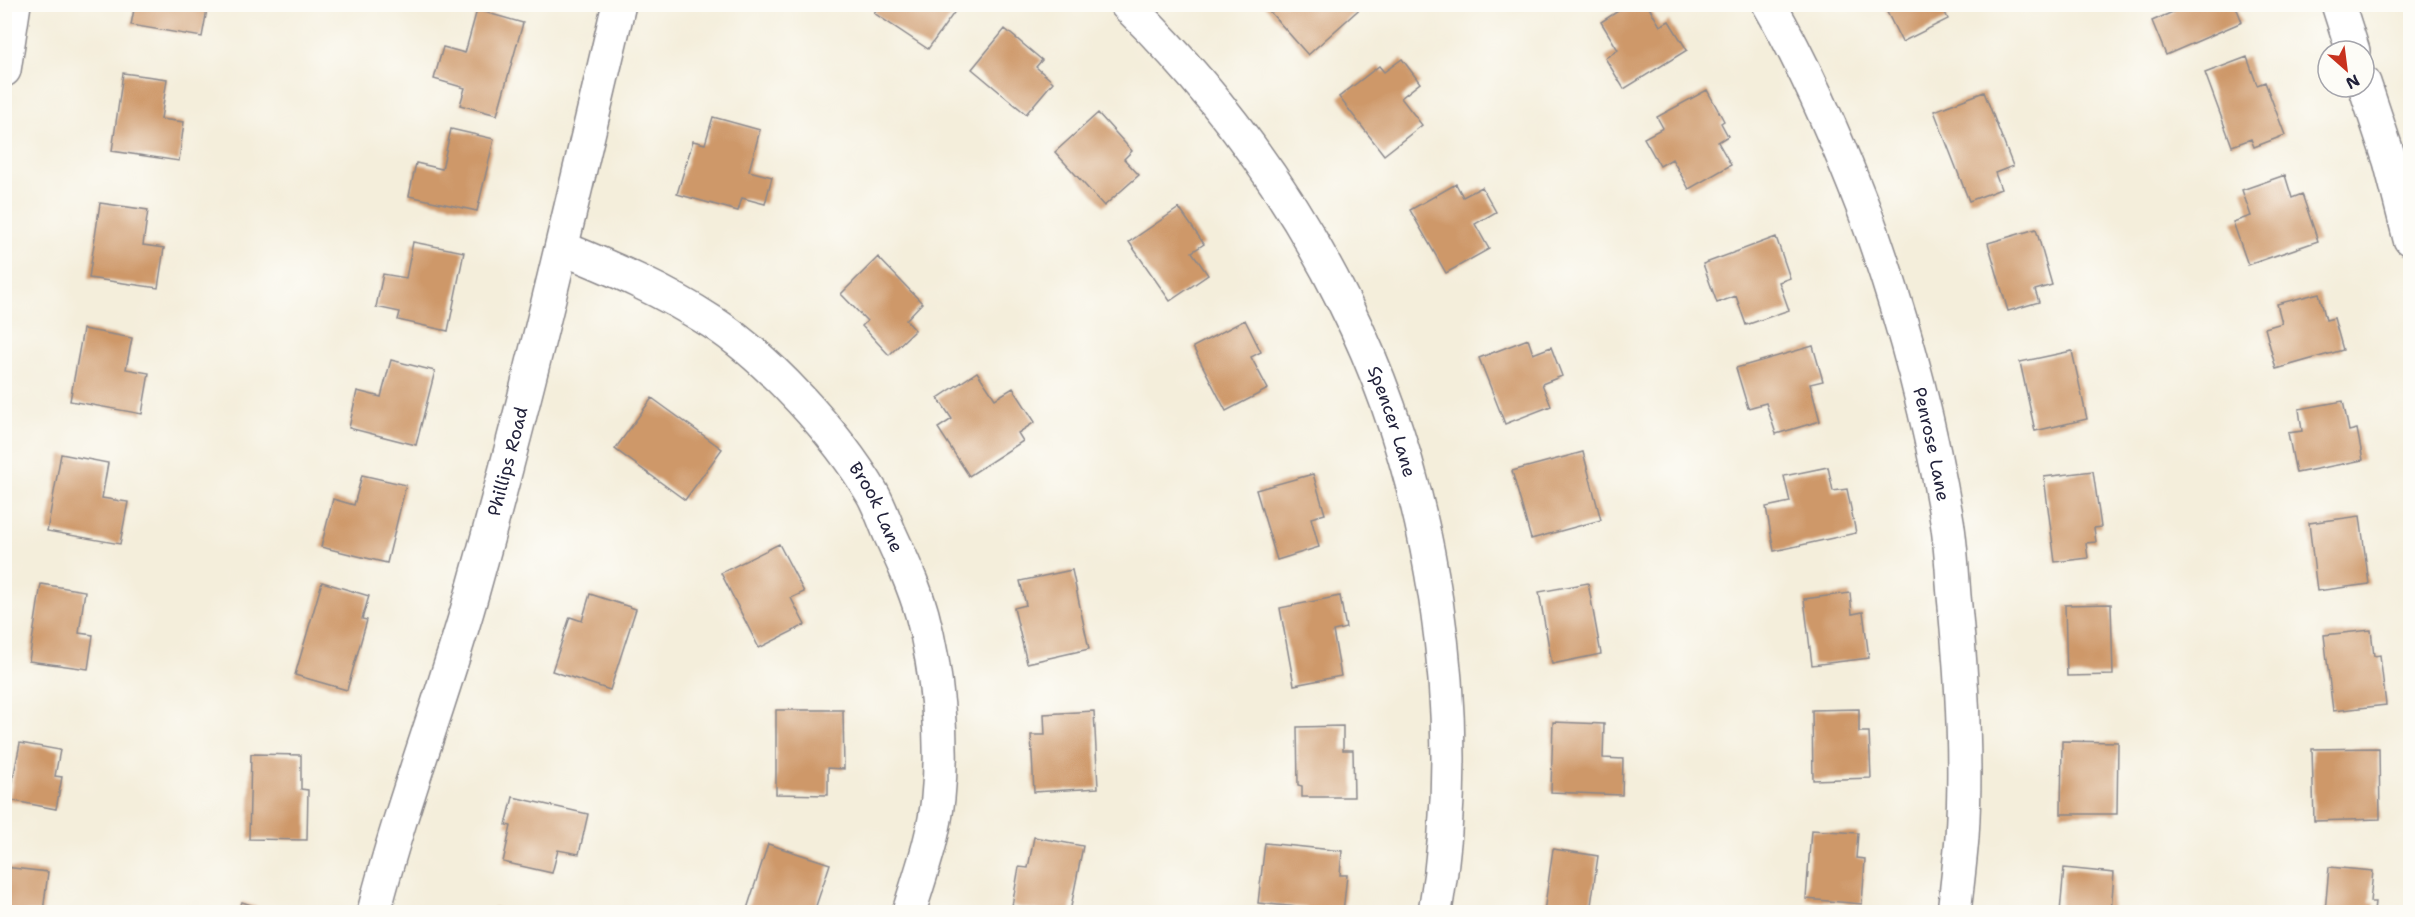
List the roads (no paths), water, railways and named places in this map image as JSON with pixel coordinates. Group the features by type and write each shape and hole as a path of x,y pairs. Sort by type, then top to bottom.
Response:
{"street":[{"path":"4,70 14,4"},
{"name":"Phillips Road","path":"374,912 404,808 475,584 562,248 619,4"},
{"name":"Spencer Lane","path":"1126,4 1162,40 1206,90 1250,146 1290,205 1345,303 1370,359 1389,411 1413,488 1426,544 1442,637 1448,735 1446,812 1435,912"},
{"name":"Penrose Lane","path":"1769,4 1812,85 1879,251 1906,337 1929,429 1947,523 1958,634 1963,744 1962,836 1954,912"},
{"path":"2338,4 2349,39"},
{"path":"2369,99 2390,161 2410,240"},
{"name":"Brook Lane","path":"562,248 658,290 713,322 751,351 799,398 847,457 872,494 905,567 922,614 936,690 938,798 931,841 909,912"}]}
